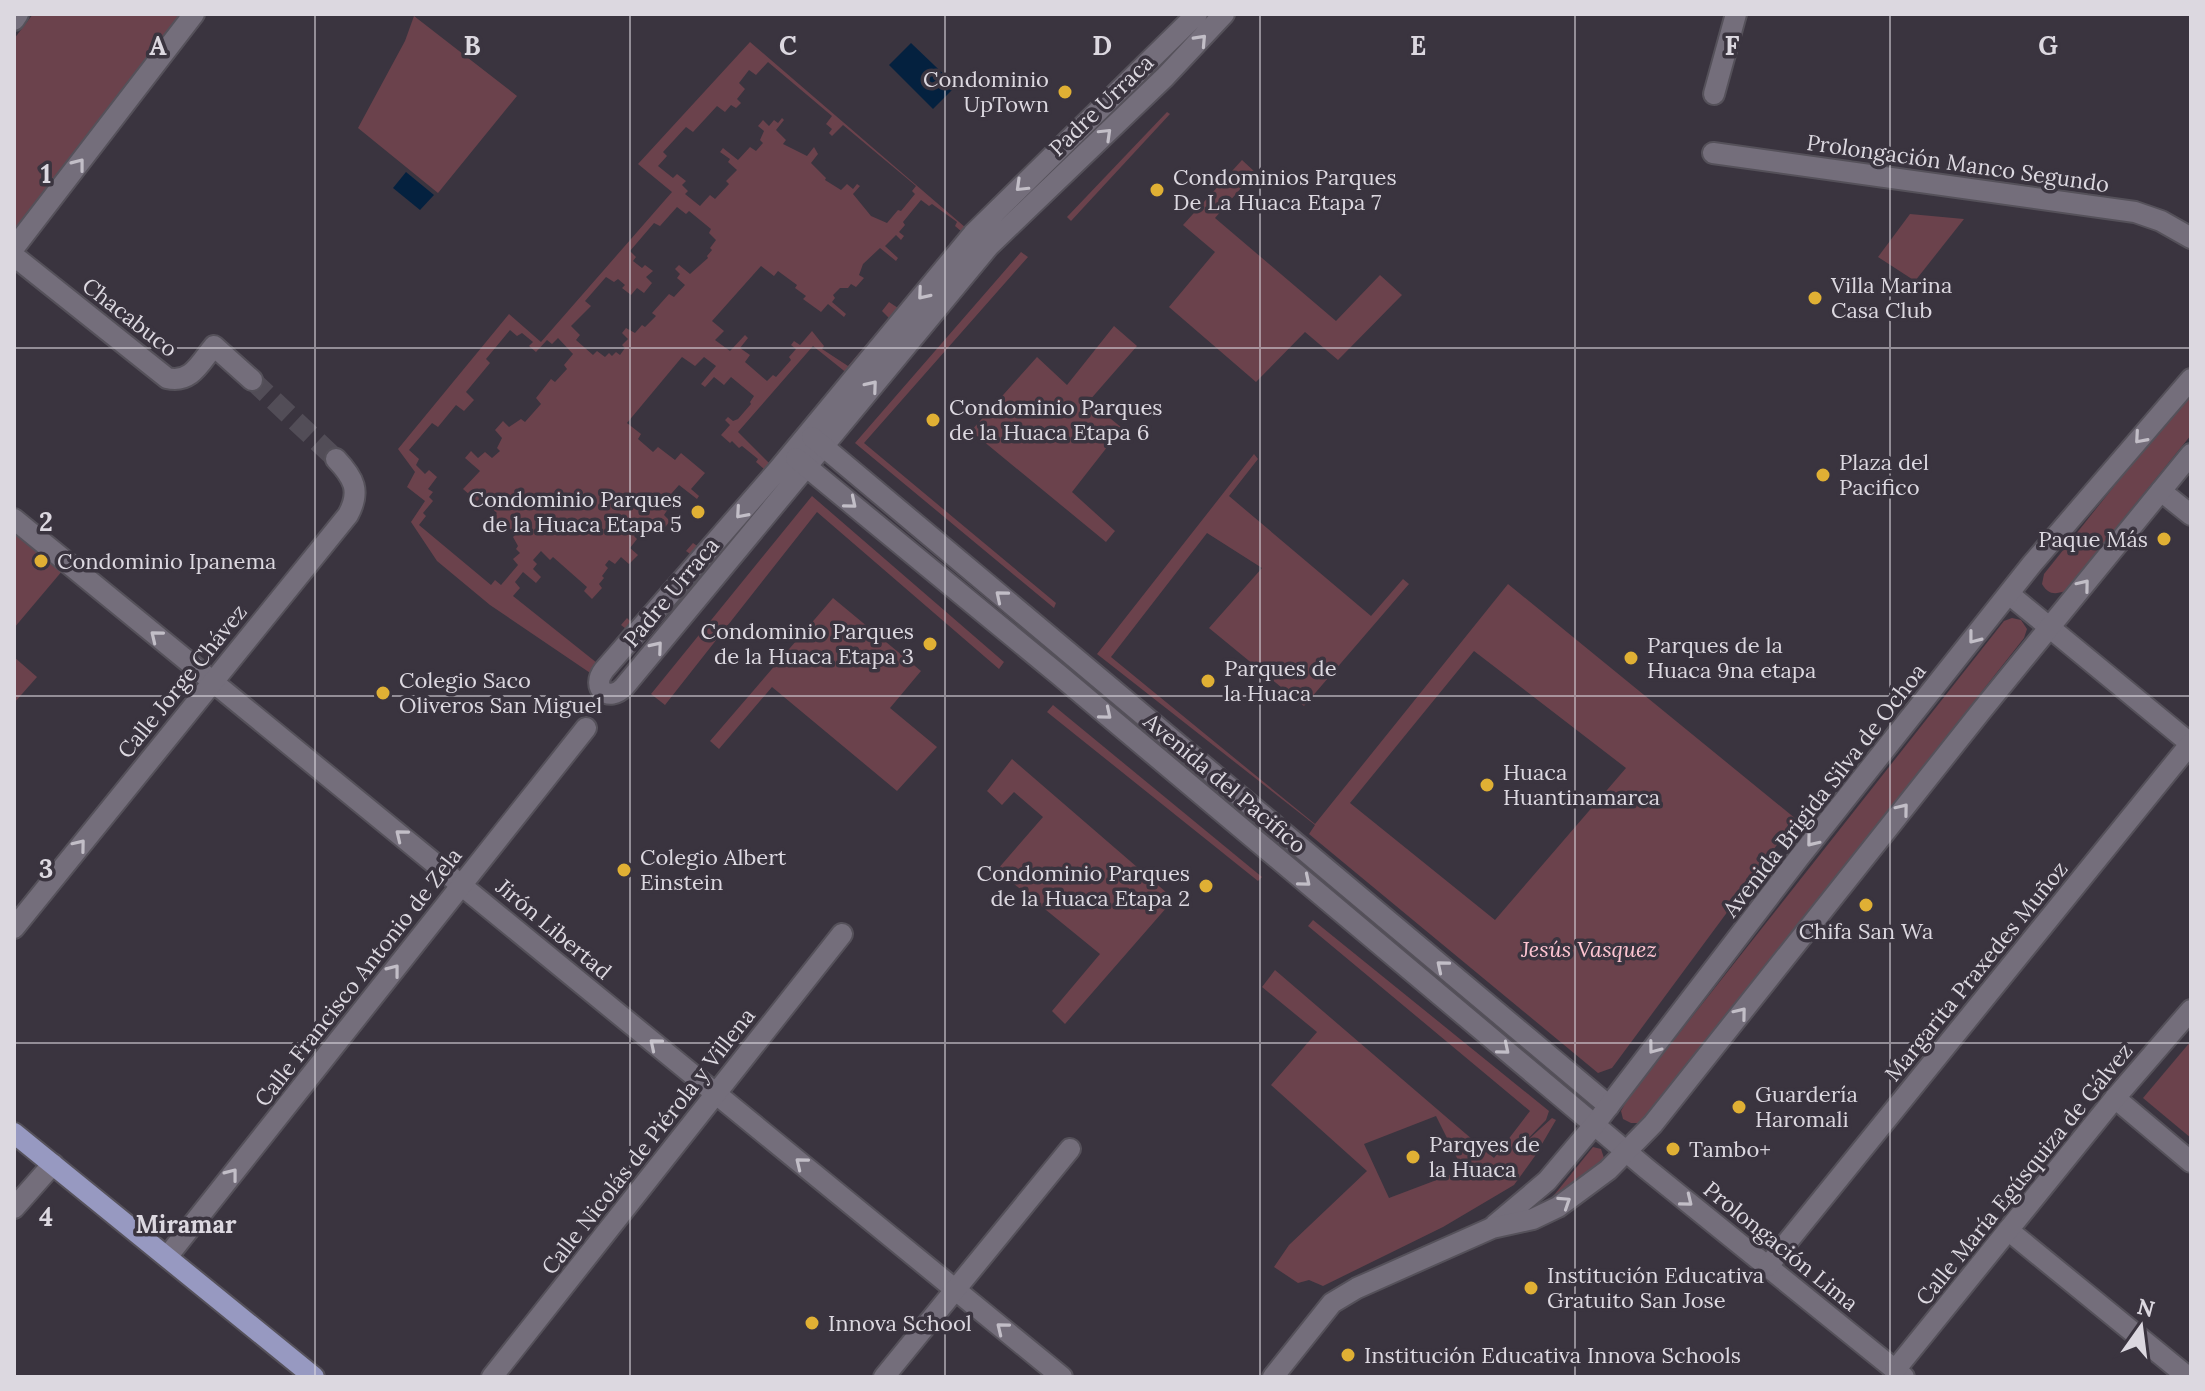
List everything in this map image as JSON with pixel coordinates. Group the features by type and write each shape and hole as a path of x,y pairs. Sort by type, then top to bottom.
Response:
{"main road":[{"path":"14,1133 314,1377"}],"street":[{"path":"14,20 18,14"},
{"path":"14,248 194,14"},
{"name":"Padre Urraca","path":"799,460 598,677 602,692 617,694 624,687 989,217 1197,14"},
{"name":"Padre Urraca","path":"815,440 989,246 1165,77 1224,14"},
{"path":"1714,94 1736,14"},
{"name":"Prolongación Manco Segundo","path":"1713,153 2135,212 2161,221 2191,238"},
{"name":"Chacabuco","path":"14,256 167,378 178,381 188,378 214,346 252,380"},
{"name":"Avenida Brigida Silva de Ochoa","path":"1492,1228 1547,1181 1595,1124 1798,859 2009,594 2191,379"},
{"name":"Avenida del Pacifico","path":"815,440 1609,1106"},
{"name":"Avenida Brigida Silva de Ochoa","path":"1273,1377 1332,1303 1357,1288 1492,1228 1533,1219 1558,1207 1627,1152 2191,454"},
{"name":"Calle Jorge Chávez","path":"14,928 348,515 356,498 356,485 336,459"},
{"name":"Avenida del Pacifico","path":"799,460 1627,1152"},
{"path":"2161,491 2189,513"},
{"name":"Jirón Libertad","path":"14,519 1062,1377"},
{"path":"2009,594 2191,744"},
{"name":"Calle Francisco Antonio de Zela","path":"167,1257 586,728"},
{"name":"Margarita Praxedes Muñoz","path":"1768,1266 2191,744"},
{"name":"Calle Nicolás de Piérola y Villena","path":"492,1377 842,934"},
{"name":"Calle María Egúsquiza de Gálvez","path":"1900,1373 2008,1230 2191,1010"},
{"path":"2115,1098 2191,1162"},
{"path":"884,1377 1070,1149"},
{"name":"Prolongación Lima","path":"1627,1152 1900,1373"},
{"path":"14,1208 53,1164"},
{"path":"2008,1230 2188,1377"}],"green space":[{"path":"33,14 183,14 14,233 14,39"},
{"path":"414,16 517,96 438,193 358,128 405,41"},
{"path":"750,42 973,234 853,378 813,346 738,432 780,474 605,683 490,605 437,561 411,522 425,501 407,487 415,472 398,449 509,314 541,342 672,192 638,164","holes":["768,62 832,116 826,124 832,129 829,133 832,136 843,125 916,186 912,191 915,194 901,211 898,210 887,223 871,216 853,194 860,186 857,184 853,189 847,184 841,190 825,180 811,163 818,154 814,147 807,156 783,144 786,140 776,130 784,120 782,118 778,123 774,120 769,126 763,120 758,126 764,131 760,140 763,143 756,151 750,147 738,160 723,148 720,152 730,159 728,162 737,170 715,199 710,195 700,206 685,194 688,191 682,185 686,181 677,174 673,178 658,166 667,156 663,152 686,127 693,132 717,106 725,112 731,105 736,108 741,103 737,99 745,89 739,83 749,70 756,75","921,200 957,222 955,226 962,232 898,308 889,302 882,311 889,318 848,366 822,349 824,346 812,331 800,345 794,341 791,345 796,349 789,357 791,360 776,377 773,375 767,381 745,362 750,355 740,348 748,338 745,335 730,351 715,340 724,331 712,321 761,266 774,276 778,271 797,285 795,288 806,296 803,299 821,312 828,304 844,317 846,314 832,302 835,298 833,295 851,284 856,287 864,278 859,275 863,264 880,248 896,261 898,258 885,246 896,235 901,240 904,236 899,232 905,225 903,222","677,207 686,214 689,211 711,229 709,233 716,240 708,258 690,274 679,265 675,269 680,274 677,278 685,285 674,297 669,294 652,313 656,316 645,327 642,325 635,333 626,328 622,333 628,339 622,345 625,348 620,355 616,352 605,357 597,351 593,355 576,340 580,335 571,326 591,306 585,301 606,277 614,282 618,279 625,285 622,288 631,295 637,288 644,293 652,283 646,277 653,271 633,261 636,257 630,251 654,223 660,226","510,330 517,336 522,333 533,342 529,346 536,352 547,340 552,344 558,338 573,354 564,365 567,369 555,382 551,379 536,398 541,404 525,422 521,419 509,427 503,421 495,430 502,438 497,448 500,451 492,458 485,452 478,458 471,451 465,458 480,471 463,489 477,501 480,498 497,513 486,526 495,535 501,529 506,533 511,529 516,534 513,537 520,553 513,559 518,565 501,585 495,580 491,585 419,525 426,516 423,513 433,501 429,497 433,492 428,489 437,477 429,470 425,474 416,465 419,459 409,450 432,423 438,427 456,405 464,411 474,400 466,392 490,363 486,359","682,357 695,366 704,357 716,366 701,384 705,387 714,377 724,385 731,377 754,396 738,419 733,421 728,417 725,420 730,425 721,435 739,448 742,446 758,459 756,462 765,470 700,548 693,543 686,551 693,556 638,621 634,618 631,622 627,618 621,625 626,629 605,659 602,657 597,663 513,596 520,588 515,582 523,572 536,583 541,577 533,569 537,564 533,560 541,551 550,560 553,557 587,587 584,591 592,599 602,588 599,584 609,560 615,564 621,557 629,564 638,555 630,548 637,539 634,536 647,520 662,531 670,521 664,515 668,509 663,503 679,485 697,499 699,496 691,489 705,473 681,453 675,460 658,447 653,452 638,439 641,434 627,423"]},
{"path":"1167,112 1170,114 1071,221 1067,217"},
{"path":"1242,160 1255,172 1215,218 1336,321 1380,275 1402,295 1338,360 1305,332 1256,382 1169,307 1215,252 1183,225"},
{"path":"1910,214 1964,219 1915,281 1878,257"},
{"path":"1021,252 1028,257 864,443 1056,603 1054,608 855,443"},
{"path":"1114,326 1137,346 1089,401 1122,428 1072,492 1115,531 1106,542 971,431 1037,357 1067,385"},
{"path":"2191,395 2191,435 2065,591 2049,592 2042,584 2044,574 2155,435"},
{"name":"Jesús Vasquez","path":"1254,454 1258,459 1229,496 1371,616 1403,579 1409,584 1304,706 1209,628 1262,568 1207,533 1111,657 1315,824 1508,584 1796,819 1612,1068 1598,1073 1309,834 1315,825 1097,654","holes":["1474,651 1626,768 1495,920 1350,803"]},
{"path":"812,496 1004,662 999,669 817,512 665,705 651,694"},
{"name":"Condominio Ipanema","path":"14,519 68,564 14,628"},
{"path":"833,598 921,671 890,708 937,747 897,791 772,687 719,749 710,741"},
{"path":"2012,618 2021,620 2027,629 2024,638 1642,1123 1623,1119 1621,1111 1628,1098 2004,621"},
{"path":"14,657 37,677 14,703"},
{"path":"1053,705 1262,877 1258,881 1047,712"},
{"path":"1012,759 1174,899 1065,1024 1052,1011 1100,954 997,870 1043,817 1014,792 1002,805 987,791"},
{"path":"1313,920 1549,1111 1546,1120 1519,1148 1552,1118 1556,1120 1514,1185 1443,1227 1323,1286 1309,1280 1298,1283 1274,1267 1289,1245 1367,1171 1271,1085 1317,1032 1262,987 1275,970 1494,1158 1530,1111 1308,926","holes":["1436,1116 1463,1170 1389,1198 1364,1144"]},
{"path":"2191,1041 2191,1138 2143,1098"},
{"path":"1593,1147 1601,1149 1604,1158 1561,1195 1550,1200"}],"water":[{"path":"911,43 956,86 933,109 889,65"},
{"path":"406,172 434,195 420,210 393,188"}],"tunnel":[{"path":"252,380 336,459"}],"place":[{"name":"Condominio UpTown","path":"1065,92"},
{"name":"Condominios Parques De La Huaca Etapa 7","path":"1157,190"},
{"name":"Villa Marina Casa Club","path":"1815,298"},
{"name":"Condominio Parques de la Huaca Etapa 6","path":"933,420"},
{"name":"Plaza del Pacifico","path":"1823,475"},
{"name":"Condominio Parques de la Huaca Etapa 5","path":"698,512"},
{"name":"Paque Más","path":"2164,539"},
{"name":"Condominio Ipanema","path":"41,561"},
{"name":"Condominio Parques de la Huaca Etapa 3","path":"930,644"},
{"name":"Parques de la Huaca 9na etapa","path":"1631,658"},
{"name":"Parques de la Huaca","path":"1208,681"},
{"name":"Colegio Saco Oliveros San Miguel","path":"383,693"},
{"name":"Huaca Huantinamarca","path":"1487,785"},
{"name":"Colegio Albert Einstein","path":"624,870"},
{"name":"Condominio Parques de la Huaca Etapa 2","path":"1206,886"},
{"name":"Chifa San Wa","path":"1866,905"},
{"name":"Guardería Haromali","path":"1739,1107"},
{"name":"Tambo+","path":"1673,1149"},
{"name":"Parqyes de la Huaca","path":"1413,1157"},
{"name":"Institución Educativa Gratuito San Jose","path":"1531,1288"},
{"name":"Innova School","path":"812,1323"},
{"name":"Institución Educativa Innova Schools","path":"1348,1355"}],"district":[{"name":"Miramar","path":"186,1224"}]}
